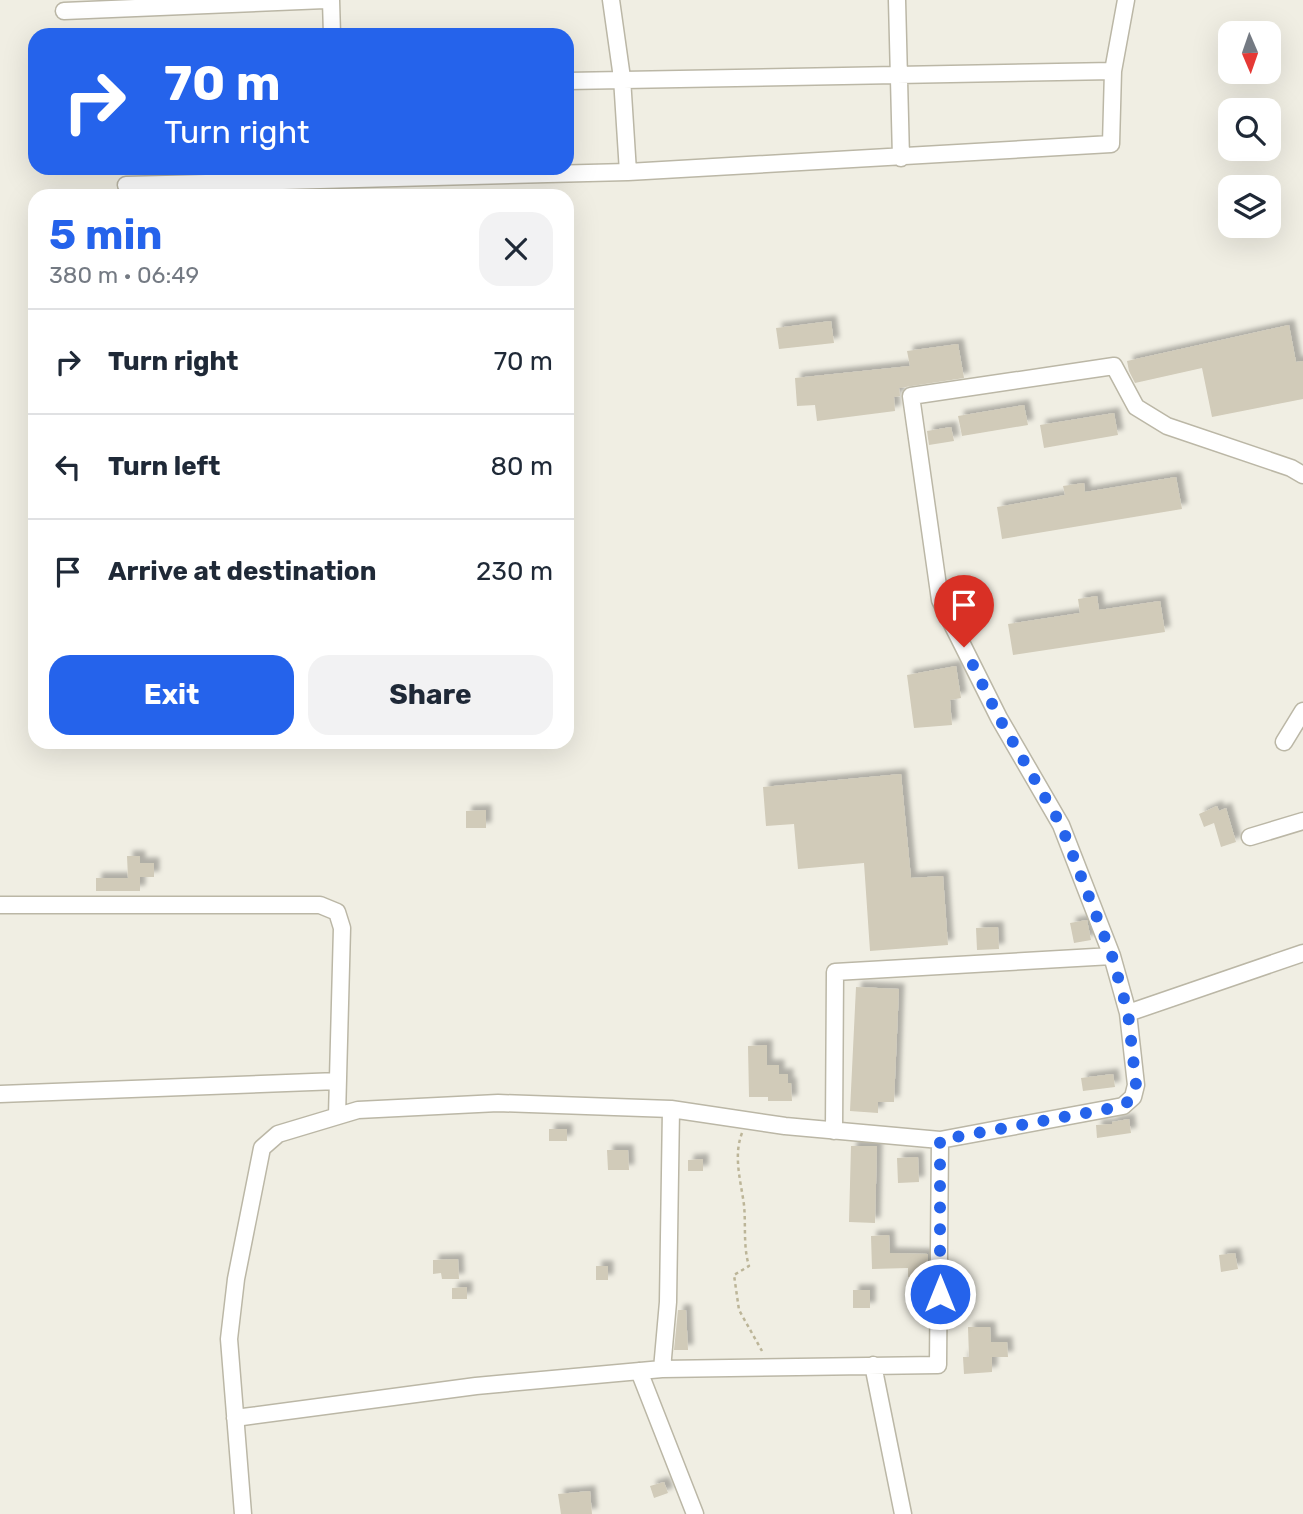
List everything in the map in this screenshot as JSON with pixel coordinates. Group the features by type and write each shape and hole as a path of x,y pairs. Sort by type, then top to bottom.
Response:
{"street":[{"path":"64,11 325,0"},
{"path":"331,0 332,28"},
{"path":"611,0 622,78 628,172"},
{"path":"897,0 901,158"},
{"path":"574,172 901,158 1111,144 1113,71 1126,0"},
{"path":"574,80 1113,71"},
{"path":"126,185 321,175"},
{"path":"243,1514 229,1339 236,1279 262,1148 278,1134 358,1110 498,1102 671,1109 834,1131 940,1140 1123,1106 1133,1097 1136,1085 1128,1013 1112,956 1061,825 999,718 940,600 911,396 1114,366 1136,407 1167,426 1291,468 1303,475"},
{"path":"1284,743 1303,711"},
{"path":"1250,837 1303,821"},
{"path":"0,905 320,905 337,912 342,928 337,1116"},
{"path":"1128,1013 1303,953"},
{"path":"834,1131 835,972 1112,956"},
{"path":"0,1094 338,1080"},
{"path":"662,1369 668,1302 671,1109"},
{"path":"235,1418 476,1385 662,1369 938,1365 940,1140"},
{"path":"873,1365 904,1514"},
{"path":"639,1371 695,1514"}],"path":[{"path":"747,1120 739,1139 738,1163 749,1266 734,1275 739,1310 769,1367"}],"building":[{"path":"831,321 834,343 779,349 776,328"},
{"path":"1289,325 1296,362 1303,361 1303,399 1212,417 1202,368 1135,383 1129,371 1127,361"},
{"path":"958,344 964,378 899,388 900,396 894,397 895,411 817,421 815,405 797,406 795,378 910,366 907,351"},
{"path":"1024,405 1028,425 962,436 958,416"},
{"path":"1114,413 1118,435 1044,448 1040,425"},
{"path":"951,427 954,441 929,445 927,431"},
{"path":"1176,477 1182,509 1002,539 997,507 1065,495 1063,486 1084,483 1085,492"},
{"path":"1097,596 1099,610 1160,601 1165,632 1013,655 1008,624 1080,613 1078,599"},
{"path":"956,666 961,698 950,700 952,725 914,728 907,675"},
{"path":"901,774 911,878 943,876 948,945 870,951 864,863 798,869 794,824 766,826 763,787"},
{"path":"1217,806 1219,811 1226,808 1236,842 1221,847 1214,823 1204,827 1199,814"},
{"path":"486,810 486,828 466,828 466,811"},
{"path":"127,856 140,856 140,863 154,863 154,877 140,877 140,891 96,891 96,878 128,878"},
{"path":"1087,920 1091,940 1074,943 1070,923"},
{"path":"998,927 999,949 977,950 976,928"},
{"path":"856,987 899,989 894,1102 878,1102 878,1113 850,1111"},
{"path":"767,1045 767,1065 779,1065 779,1074 788,1074 792,1101 768,1101 768,1097 749,1097 748,1046"},
{"path":"1113,1074 1115,1087 1083,1091 1081,1078"},
{"path":"1129,1119 1131,1133 1097,1138 1096,1125"},
{"path":"549,1129 567,1129 567,1141 549,1141"},
{"path":"851,1146 877,1146 875,1223 849,1222"},
{"path":"607,1150 628,1150 629,1170 608,1170"},
{"path":"918,1157 919,1182 898,1183 897,1158"},
{"path":"703,1159 703,1171 688,1171 688,1160"},
{"path":"889,1235 890,1253 928,1254 928,1277 908,1277 908,1268 872,1269 871,1236"},
{"path":"1235,1253 1238,1269 1221,1272 1219,1255"},
{"path":"458,1259 459,1279 442,1279 441,1273 433,1274 433,1260"},
{"path":"596,1266 608,1266 608,1280 596,1280"},
{"path":"467,1287 467,1299 452,1299 452,1288"},
{"path":"853,1290 870,1290 870,1308 853,1308"},
{"path":"678,1310 686,1310 688,1350 674,1350"},
{"path":"968,1327 990,1327 991,1342 1007,1342 1008,1357 992,1357 992,1372 964,1374 963,1357 969,1357"},
{"path":"664,1482 668,1493 654,1498 650,1486"},
{"path":"590,1491 592,1514 561,1514 558,1494"}],"route":[{"path":"940,1294 940,1140 1123,1106 1133,1097 1136,1085 1128,1013 1112,956 1061,825 999,718 964,647"}]}
